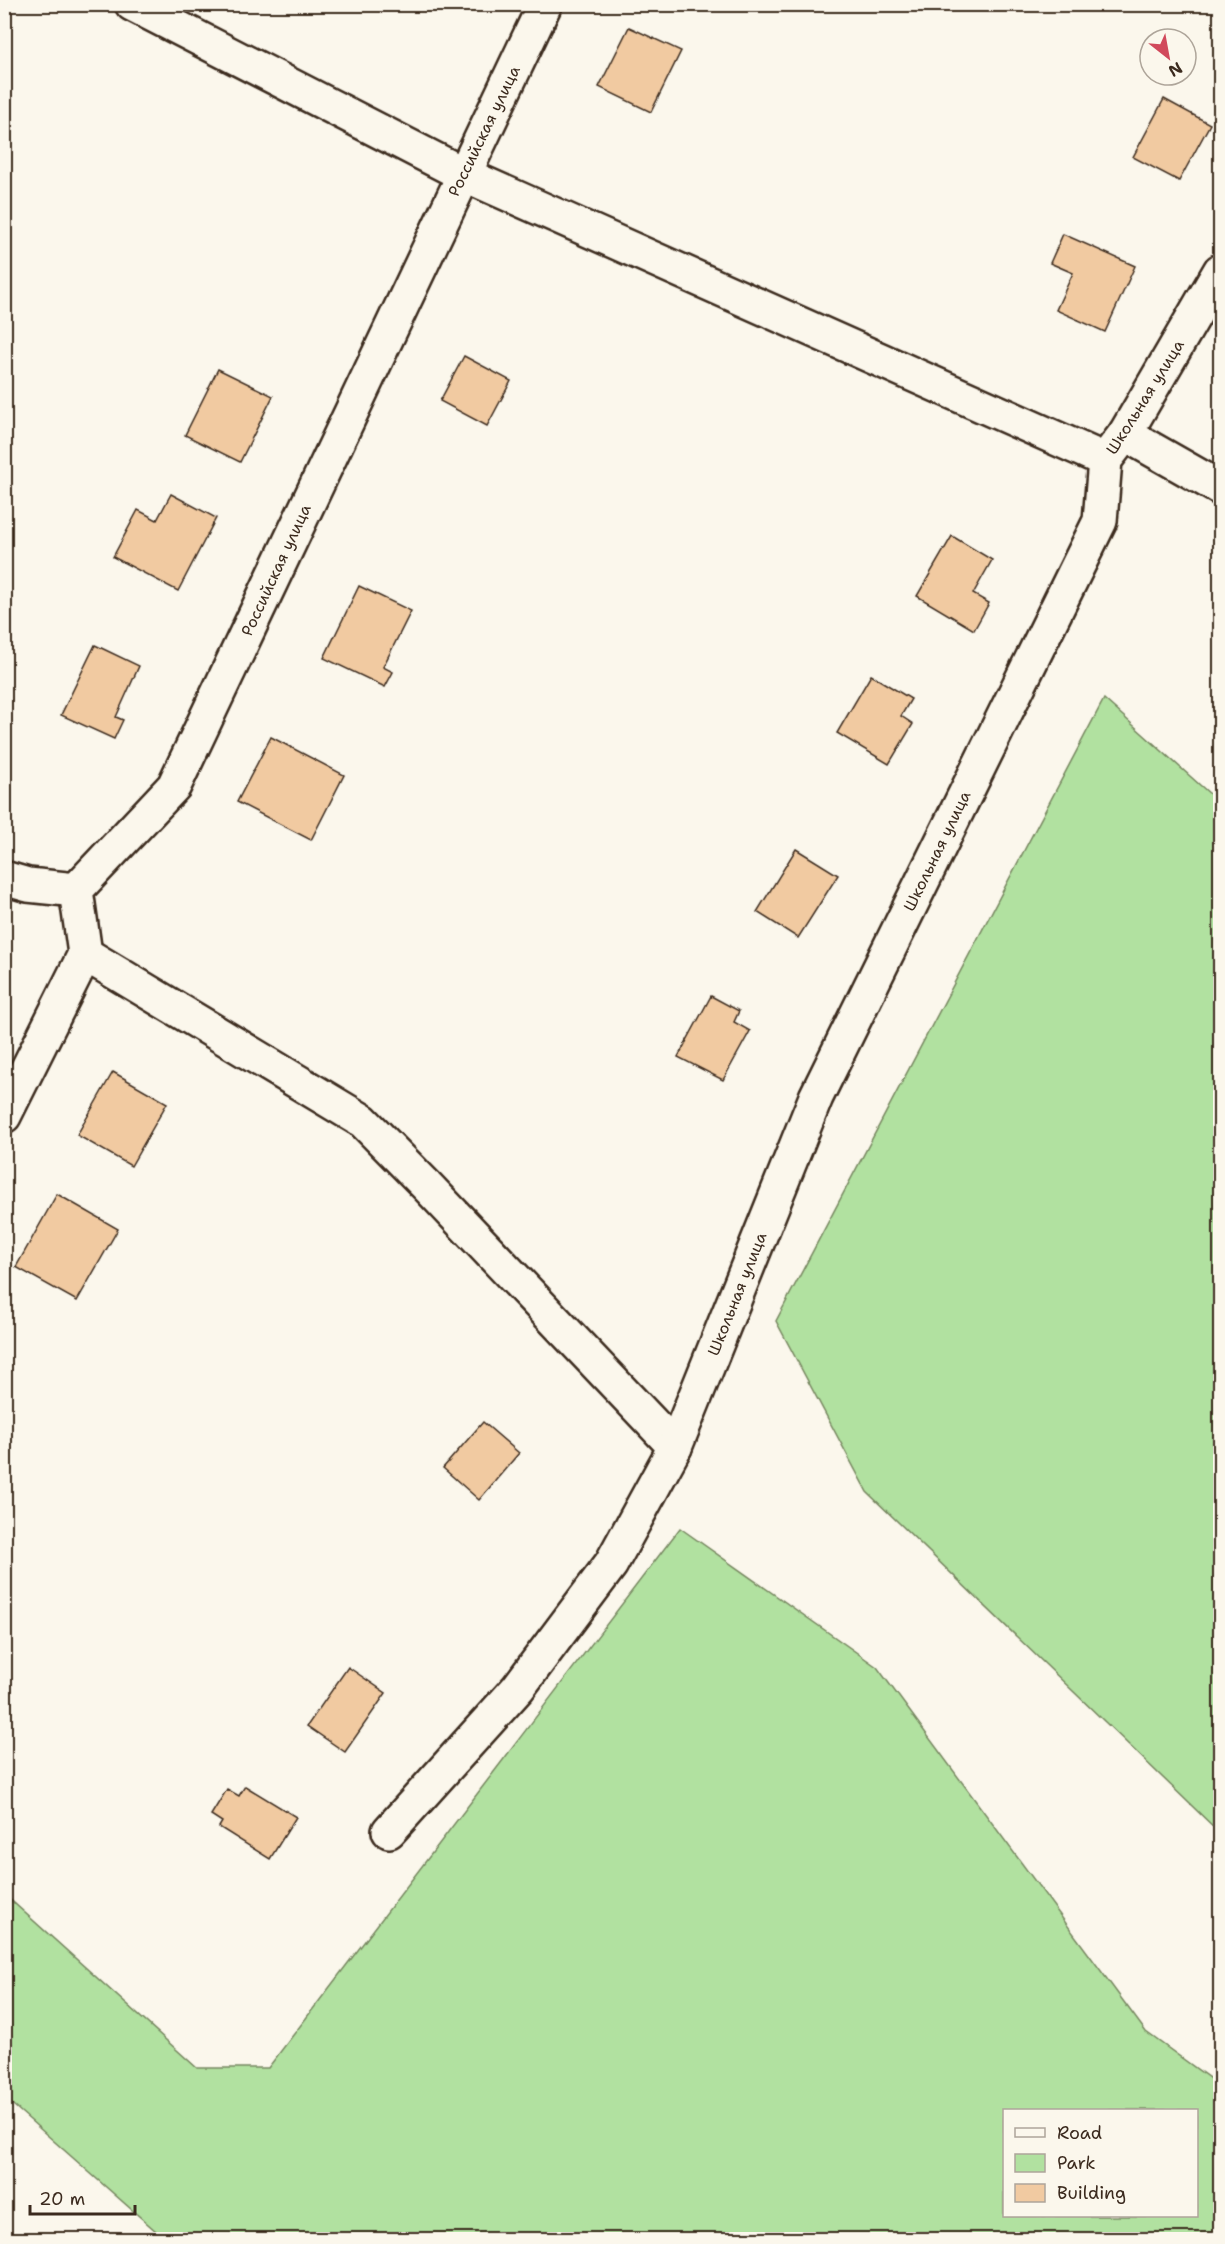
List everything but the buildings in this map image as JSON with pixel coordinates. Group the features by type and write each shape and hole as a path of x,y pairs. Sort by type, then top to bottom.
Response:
{"street":[{"path":"132,4 463,174 1106,460"},
{"name":"Российская улица","path":"76,890 174,786 545,4"},
{"name":"Школьная улица","path":"388,1831 518,1688 611,1564 675,1447 816,1097 1101,521 1106,460 1125,434 1221,271"},
{"path":"1125,434 1221,488"},
{"path":"4,878 28,885 76,890 85,954 4,1116"},
{"path":"85,954 363,1121 675,1447"}],"green space":[{"path":"1104,699 1220,803 1220,1833 867,1492 776,1321"},
{"path":"680,1528 877,1667 1146,2032 1220,2086 1220,2239 165,2239 5,2098 5,1895 197,2068 268,2068"}]}
